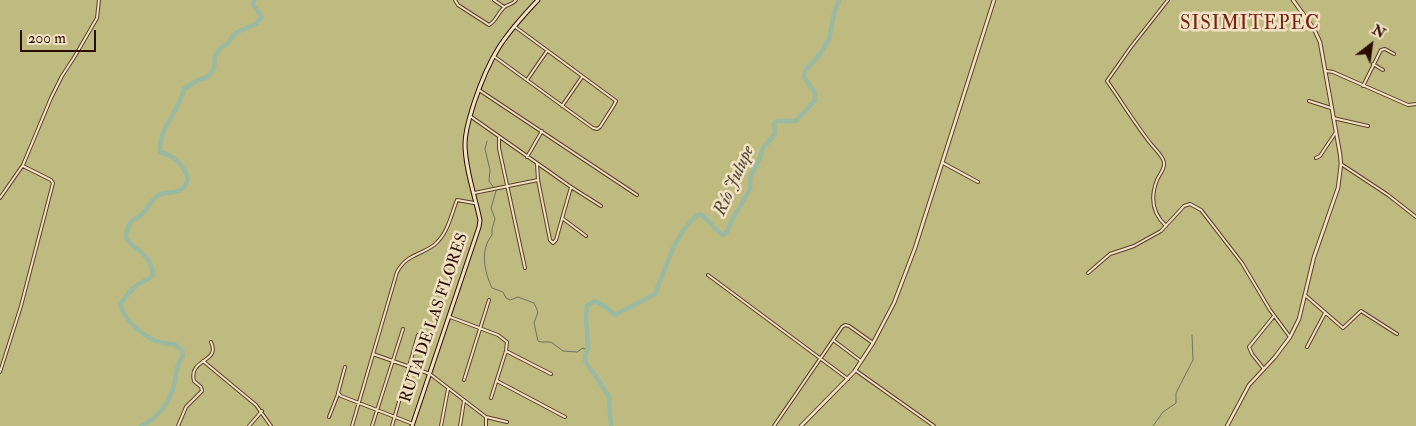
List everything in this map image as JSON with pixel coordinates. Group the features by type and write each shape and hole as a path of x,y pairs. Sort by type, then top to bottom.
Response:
{"main road":[{"name":"RUTA DE LAS FLORES","path":"412,425 479,227 480,220 465,143 470,116 478,90 493,56 514,26 538,0"}],"street":[{"path":"0,198 23,166 50,98 97,18 99,0"},
{"path":"455,0 458,5 488,24 492,23 504,7 516,0"},
{"path":"494,0 504,7"},
{"path":"801,426 855,370 887,318 905,275 927,210 994,0"},
{"path":"1166,226 1154,211 1153,200 1154,189 1164,163 1163,159 1138,128 1107,81 1168,0"},
{"path":"1226,426 1248,385 1264,369 1290,337 1302,312 1314,257 1338,188 1341,164 1326,71 1317,33 1293,0"},
{"path":"493,56 593,128 597,129 600,126 616,101 514,26"},
{"path":"1363,86 1382,48 1394,54"},
{"path":"526,81 547,51"},
{"path":"1373,64 1383,70"},
{"path":"1326,71 1408,105 1416,104"},
{"path":"562,106 582,77"},
{"path":"478,90 637,195"},
{"path":"1309,102 1331,108"},
{"path":"470,116 499,138 601,206"},
{"path":"1333,118 1368,126"},
{"path":"527,157 542,131"},
{"path":"1316,158 1320,156 1336,132"},
{"path":"499,138 499,148 525,268"},
{"path":"942,163 978,182"},
{"path":"537,164 538,180 550,240 553,243 556,240 571,187"},
{"path":"1341,164 1388,195 1416,217"},
{"path":"0,372 21,306 53,183 51,180 23,166"},
{"path":"474,192 538,180"},
{"path":"352,426 360,404 393,281 401,264 415,254 427,250 436,244 452,219 457,200 476,203"},
{"path":"1088,273 1110,254 1151,238 1166,226 1184,206 1190,204 1201,210 1242,263 1274,316 1290,337"},
{"path":"562,218 586,236"},
{"path":"708,274 848,378"},
{"path":"1305,295 1343,328 1361,311 1397,334"},
{"path":"464,380 489,300"},
{"path":"1307,347 1325,313"},
{"path":"1264,369 1249,347 1274,316"},
{"path":"450,317 498,335 505,340 508,346 491,398"},
{"path":"774,426 845,325 873,343"},
{"path":"372,426 403,329"},
{"path":"392,426 418,335"},
{"path":"833,340 862,361"},
{"path":"178,426 186,407 202,391 193,377 195,369 213,352 214,349 211,342"},
{"path":"506,351 551,374"},
{"path":"373,354 430,374 486,417 507,422"},
{"path":"203,361 250,399 262,411 271,426"},
{"path":"329,417 345,367"},
{"path":"855,370 934,426"},
{"path":"497,381 566,417"},
{"path":"441,426 448,388"},
{"path":"338,393 341,396 412,425"},
{"path":"460,426 464,400"},
{"path":"249,426 262,411"},
{"path":"486,417 486,426"}],"shaded area":[{"path":"0,0 1416,0 1416,426 0,426"}],"waterway":[{"path":"141,426 159,414 167,402 171,395 176,371 183,355 182,350 174,344 157,341 141,333 129,320 120,305 133,288 153,275 149,262 126,238 127,229 131,221 140,216 157,196 179,191 186,184 188,178 181,164 174,158 160,152 162,136 184,89 198,80 208,77 214,68 215,56 221,48 239,31 256,24 262,17 253,5 254,0"},
{"name":"Río Julupe","path":"611,426 609,397 586,363 585,356 588,348 587,306 595,301 615,315 655,294 677,240 691,221 699,214 706,218 720,233 724,235 727,232 750,189 750,178 763,148 775,134 774,123 778,121 796,121 815,100 815,93 804,77 805,71 820,54 829,39 839,0"},
{"path":"487,141 485,149 490,170 489,181 494,188"},
{"path":"496,191 491,208 495,219 492,235 486,247 484,261 492,288 503,292 506,298 510,300 518,297 534,303 538,312 534,323 538,341 551,342 563,351 577,352 583,348 587,350"},
{"path":"1153,426 1163,412 1176,403 1176,393 1193,360 1192,335"}],"district":[{"name":"SISIMITEPEC","path":"1250,25"}]}
